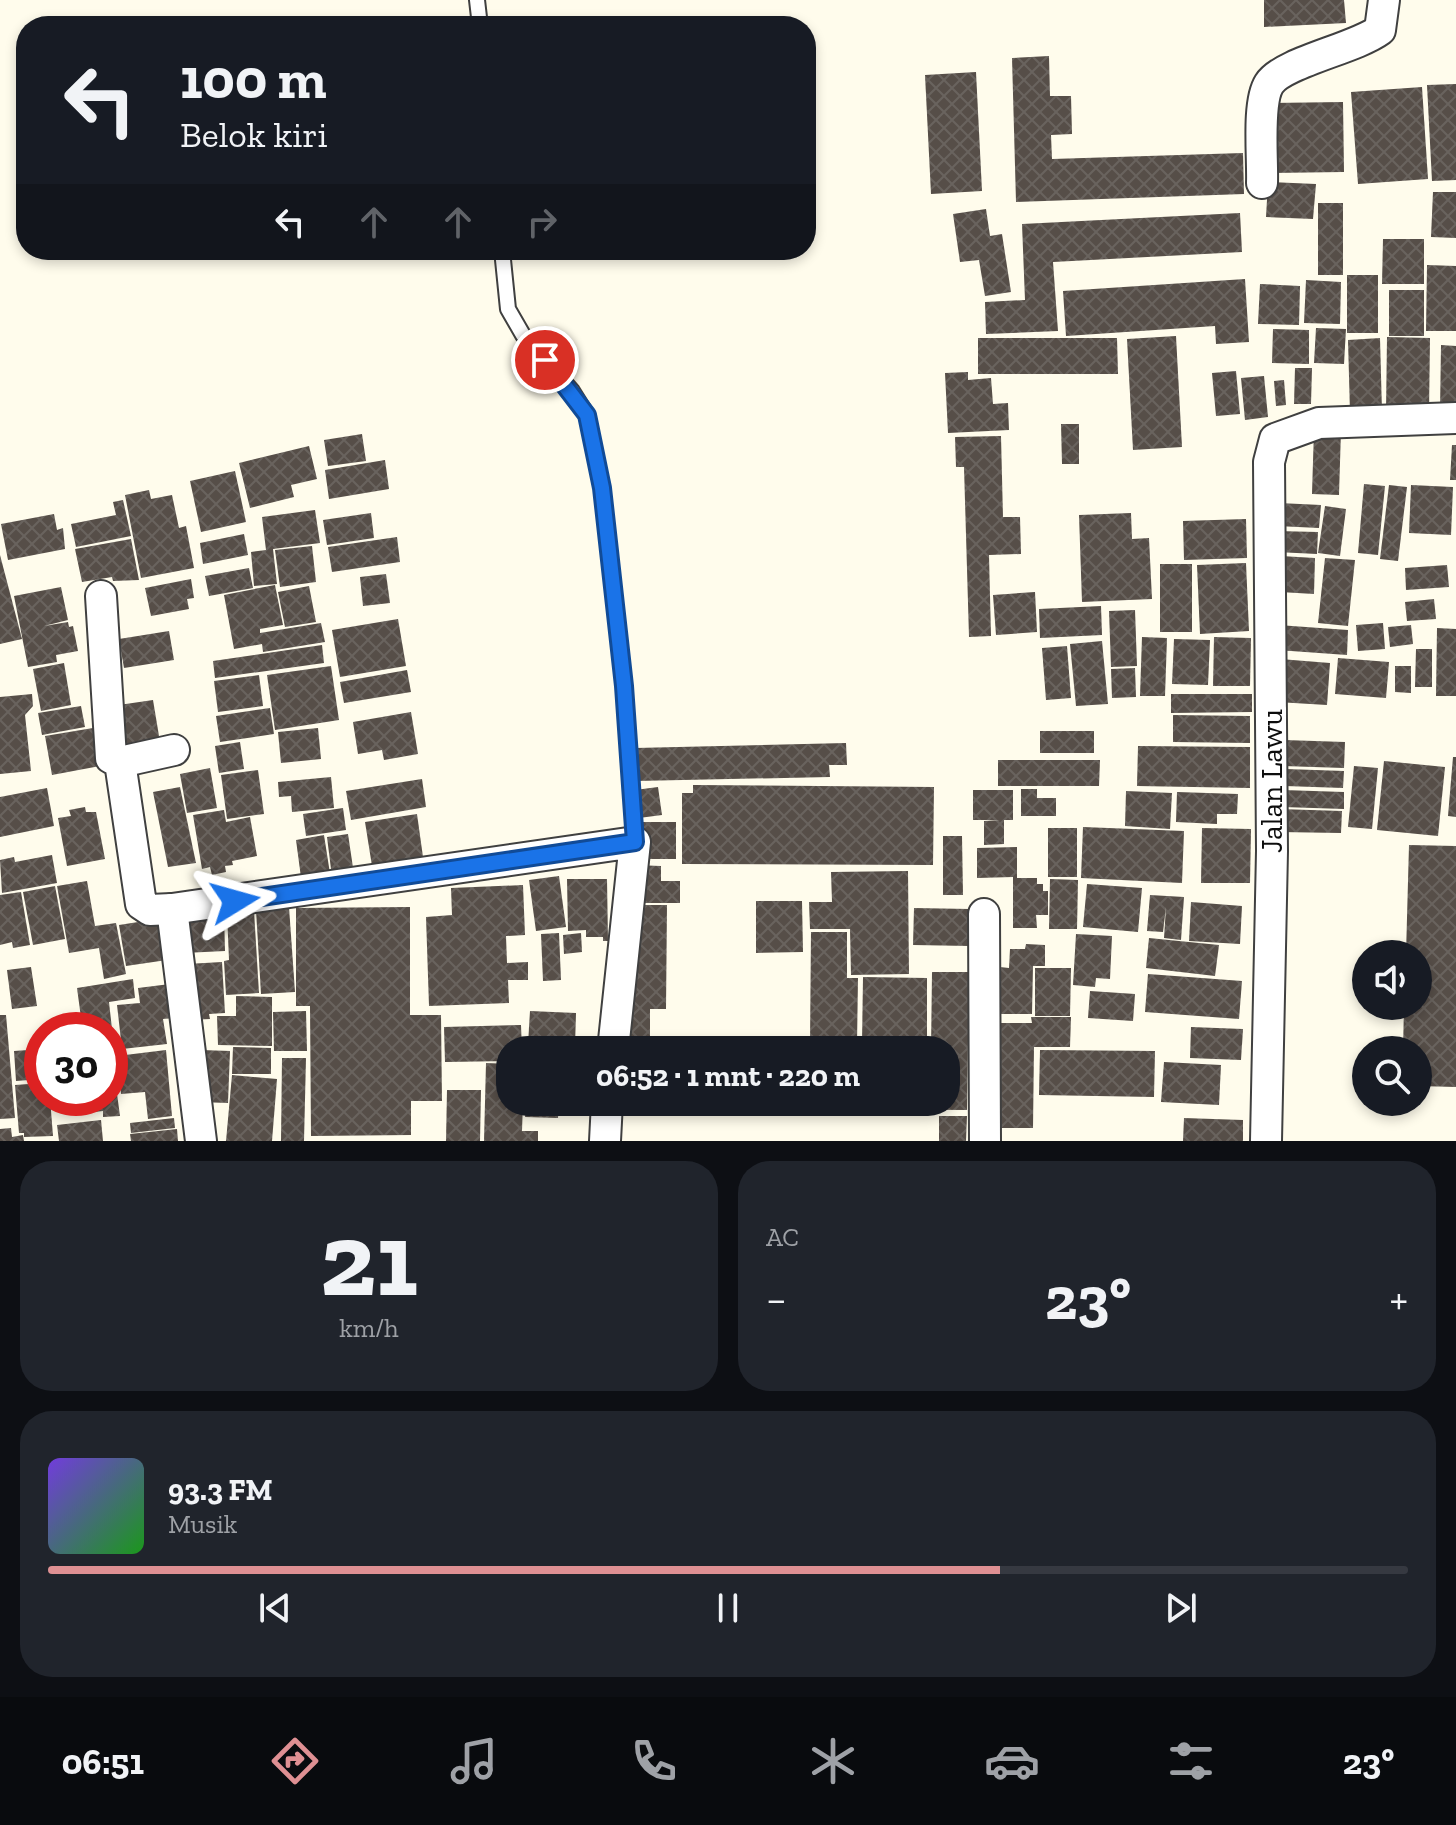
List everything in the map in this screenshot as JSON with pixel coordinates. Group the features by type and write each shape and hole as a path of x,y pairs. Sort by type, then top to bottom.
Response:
{"street":[{"path":"1262,183 1264,106 1268,85 1279,73 1366,40 1380,30 1384,0"},
{"name":"Jalan Lawu","path":"1266,1141 1272,851 1269,462 1275,439 1319,423 1456,418"},
{"path":"101,596 111,758 120,762 174,750"},
{"path":"120,762 141,904 150,910 635,842 614,1036"},
{"path":"172,909 201,1141"},
{"path":"984,914 985,1141"},
{"path":"605,1141 606,1116"}],"lane":[{"path":"503,260 508,309 523,335 572,391 587,415 602,488 622,671 635,842"}],"building":[{"path":"1264,0 1344,0 1346,23 1264,27"},
{"path":"1049,56 1050,96 1071,96 1072,134 1051,135 1052,159 1243,153 1244,194 1016,202 1012,58"},
{"path":"976,72 982,191 931,194 925,75"},
{"path":"1456,84 1456,180 1432,181 1427,85"},
{"path":"1422,87 1428,179 1358,184 1351,92"},
{"path":"1343,102 1344,172 1271,173 1270,103"},
{"path":"1268,182 1316,184 1313,219 1266,217"},
{"path":"1433,192 1456,192 1456,238 1431,237"},
{"path":"1318,203 1343,203 1343,275 1318,275"},
{"path":"986,209 990,236 1002,234 1011,292 985,296 979,260 960,262 953,214"},
{"path":"1240,213 1242,252 1053,262 1058,331 986,334 985,302 1025,300 1022,224"},
{"path":"1383,239 1424,239 1424,284 1382,284"},
{"path":"1427,265 1456,266 1456,331 1426,331"},
{"path":"1347,275 1378,275 1378,333 1347,333"},
{"path":"1245,279 1249,342 1216,344 1215,326 1066,336 1063,291"},
{"path":"1306,280 1341,282 1340,324 1304,323"},
{"path":"1260,284 1300,286 1299,325 1258,324"},
{"path":"1389,290 1424,290 1424,336 1389,336"},
{"path":"1316,328 1346,329 1344,364 1314,363"},
{"path":"1273,329 1309,330 1309,364 1272,363"},
{"path":"1176,336 1182,447 1133,450 1127,339"},
{"path":"1387,337 1430,338 1429,413 1386,412"},
{"path":"978,338 1117,338 1118,374 978,374"},
{"path":"1380,338 1382,412 1350,413 1348,340"},
{"path":"1441,345 1456,346 1456,411 1440,411"},
{"path":"1295,368 1312,368 1311,404 1294,404"},
{"path":"1236,371 1240,414 1216,416 1212,373"},
{"path":"968,372 968,380 991,378 993,404 1008,403 1009,430 948,433 945,373"},
{"path":"1264,376 1268,417 1245,420 1241,378"},
{"path":"1284,380 1286,405 1276,406 1274,381"},
{"path":"1061,424 1079,424 1079,464 1062,464"},
{"path":"1314,429 1341,430 1339,495 1312,494"},
{"path":"362,434 366,461 328,466 324,440"},
{"path":"1001,436 1003,517 1020,517 1021,554 989,555 991,636 969,637 964,467 956,467 955,437"},
{"path":"1452,445 1456,445 1456,480 1450,480"},
{"path":"309,446 317,479 291,485 294,497 250,508 239,463"},
{"path":"385,460 389,489 329,499 325,470"},
{"path":"235,471 246,522 201,532 190,481"},
{"path":"1364,484 1385,486 1378,555 1358,553"},
{"path":"1389,485 1407,487 1398,561 1380,559"},
{"path":"1411,485 1453,487 1451,535 1409,533"},
{"path":"149,490 151,499 172,495 179,528 186,526 194,568 141,578 125,495"},
{"path":"123,500 131,536 76,547 71,524 116,515 113,502"},
{"path":"1279,503 1321,505 1319,528 1277,526"},
{"path":"1325,506 1346,509 1340,556 1318,553"},
{"path":"315,510 320,543 273,549 277,584 254,586 251,552 266,550 262,517"},
{"path":"371,513 374,538 327,545 323,520"},
{"path":"1131,513 1132,539 1149,538 1152,599 1082,602 1079,515"},
{"path":"54,514 57,530 63,528 65,549 8,560 1,524"},
{"path":"1246,519 1247,558 1184,560 1183,521"},
{"path":"1276,531 1318,532 1317,554 1276,552"},
{"path":"244,534 248,555 203,564 200,543"},
{"path":"397,537 400,562 332,572 328,547"},
{"path":"131,539 139,580 113,581 112,577 82,582 75,549"},
{"path":"312,546 316,582 280,587 275,550"},
{"path":"0,555 22,639 0,644"},
{"path":"1281,556 1315,558 1314,594 1280,592"},
{"path":"1325,558 1355,560 1348,626 1318,623"},
{"path":"1246,563 1249,631 1200,634 1197,565"},
{"path":"1160,564 1192,564 1192,632 1160,632"},
{"path":"1447,565 1449,587 1406,590 1405,568"},
{"path":"249,568 253,588 209,596 205,576"},
{"path":"386,574 390,603 363,606 360,577"},
{"path":"191,579 194,598 187,599 189,609 151,616 145,588"},
{"path":"275,585 283,625 260,629 260,633 321,623 325,642 263,652 262,644 234,649 224,595"},
{"path":"309,586 316,622 285,627 278,592"},
{"path":"61,587 68,620 44,626 68,622 69,627 73,626 78,651 56,655 57,662 28,667 14,596"},
{"path":"1035,592 1037,632 996,635 993,595"},
{"path":"1434,599 1436,619 1407,621 1405,602"},
{"path":"1101,606 1102,635 1040,638 1039,609"},
{"path":"1135,610 1137,666 1111,667 1109,611"},
{"path":"398,619 406,666 340,677 332,630"},
{"path":"1383,623 1385,649 1358,651 1356,625"},
{"path":"1278,625 1348,630 1347,655 1277,650"},
{"path":"1411,625 1413,644 1390,647 1388,627"},
{"path":"1437,628 1456,629 1456,696 1436,696"},
{"path":"169,631 174,660 124,668 119,639"},
{"path":"1142,637 1167,638 1165,696 1140,696"},
{"path":"1214,637 1251,638 1250,686 1213,686"},
{"path":"1174,639 1210,640 1208,685 1172,684"},
{"path":"1102,641 1108,704 1076,706 1070,644"},
{"path":"322,645 324,663 215,678 213,661"},
{"path":"1067,646 1071,698 1046,700 1042,648"},
{"path":"1416,649 1432,649 1432,687 1415,687"},
{"path":"1338,658 1389,662 1386,698 1335,694"},
{"path":"1280,659 1330,663 1327,705 1277,702"},
{"path":"64,663 71,705 41,711 33,669"},
{"path":"331,666 339,720 275,730 267,675"},
{"path":"1395,666 1411,666 1411,693 1395,692"},
{"path":"1135,668 1136,697 1112,698 1111,669"},
{"path":"407,670 411,692 344,703 340,682"},
{"path":"259,675 263,706 218,712 214,681"},
{"path":"32,694 33,706 25,715 31,771 0,774 0,697"},
{"path":"1171,694 1252,694 1252,712 1171,713"},
{"path":"153,700 160,742 119,748 112,706"},
{"path":"81,706 85,727 42,735 38,713"},
{"path":"270,708 274,734 220,742 216,716"},
{"path":"411,712 418,754 384,760 382,750 358,754 353,722"},
{"path":"1173,715 1250,716 1250,743 1173,742"},
{"path":"93,728 100,766 52,775 45,736"},
{"path":"318,728 321,759 281,763 278,732"},
{"path":"1040,731 1094,731 1094,753 1040,753"},
{"path":"1284,740 1345,742 1344,768 1283,766"},
{"path":"240,742 244,769 219,773 215,746"},
{"path":"846,743 847,765 829,765 830,777 636,781 635,748"},
{"path":"1138,746 1250,747 1250,788 1137,786"},
{"path":"1453,757 1456,757 1456,817 1448,816"},
{"path":"998,760 1100,760 1099,786 998,786"},
{"path":"1384,761 1445,767 1438,836 1377,830"},
{"path":"1354,766 1378,768 1372,829 1348,827"},
{"path":"210,768 217,808 187,813 180,774"},
{"path":"1286,769 1344,771 1343,788 1285,786"},
{"path":"258,770 264,814 227,819 221,775"},
{"path":"331,777 334,808 292,812 291,796 279,797 278,782"},
{"path":"422,779 426,807 351,820 346,791"},
{"path":"693,785 934,787 933,865 682,864 682,793 693,793"},
{"path":"180,787 196,863 168,867 153,792"},
{"path":"658,787 662,815 639,818 635,790"},
{"path":"47,788 54,826 0,837 0,797"},
{"path":"1021,789 1037,789 1037,798 1056,798 1056,816 1021,816"},
{"path":"973,790 1013,790 1013,820 1004,820 1004,844 984,845 984,821 1000,820 973,820"},
{"path":"1283,790 1344,792 1344,809 1283,807"},
{"path":"1126,791 1172,793 1170,829 1125,826"},
{"path":"1177,792 1238,794 1237,814 1217,814 1217,824 1176,822"},
{"path":"85,807 86,812 96,812 105,859 67,866 58,818 71,816 69,810"},
{"path":"343,808 346,830 306,836 303,814"},
{"path":"1279,809 1342,811 1341,833 1279,832"},
{"path":"224,810 226,822 250,817 257,856 232,861 233,865 225,866 226,872 212,875 210,867 202,869 193,815"},
{"path":"417,814 423,857 372,866 365,822"},
{"path":"637,822 676,822 676,859 637,859"},
{"path":"1083,827 1184,831 1182,883 1081,878"},
{"path":"1048,828 1077,828 1077,877 1048,877"},
{"path":"1202,828 1251,829 1250,883 1201,883"},
{"path":"348,834 355,881 333,885 327,837"},
{"path":"324,835 331,880 302,885 296,840"},
{"path":"943,836 962,836 963,895 943,895"},
{"path":"1409,845 1456,846 1456,1087 1432,1086 1432,1036 1403,1036 1404,1020 1432,1020 1432,940 1406,940"},
{"path":"1017,847 1017,878 1037,878 1037,884 1043,884 1043,891 1048,891 1048,915 1036,915 1037,928 1013,928 1013,877 977,878 977,848"},
{"path":"52,855 57,883 2,893 0,860 14,857 15,862"},
{"path":"634,865 661,866 661,881 680,881 680,903 634,903"},
{"path":"908,871 909,974 851,975 850,929 810,929 809,902 832,902 831,872"},
{"path":"559,876 566,927 536,931 529,880"},
{"path":"567,879 607,879 608,941 603,941 603,937 586,937 586,930 568,931"},
{"path":"1050,879 1078,880 1077,929 1049,929"},
{"path":"87,881 95,926 116,923 126,974 104,979 99,948 69,953 57,886"},
{"path":"1087,884 1142,888 1138,932 1083,927"},
{"path":"523,885 525,935 506,936 507,963 528,962 528,980 508,980 509,1003 429,1006 426,917 452,915 451,888"},
{"path":"55,886 65,939 33,945 23,892"},
{"path":"21,892 30,945 13,948 12,942 0,945 0,895"},
{"path":"1150,895 1184,897 1181,940 1164,938 1166,907 1163,932 1147,931"},
{"path":"756,901 802,901 803,952 756,953"},
{"path":"1191,902 1242,906 1240,944 1189,941"},
{"path":"633,905 667,905 666,1009 650,1009 650,1036 624,1036"},
{"path":"289,907 295,992 261,994 256,910"},
{"path":"410,907 410,1015 441,1015 442,1101 411,1101 411,1135 311,1136 310,1006 296,1006 296,908"},
{"path":"914,908 970,909 969,946 913,945"},
{"path":"254,911 259,993 226,995 224,961 229,960 227,913"},
{"path":"224,914 225,951 184,953 183,916"},
{"path":"170,917 167,960 126,966 119,925"},
{"path":"811,932 847,932 847,978 858,978 857,1036 810,1036"},
{"path":"559,933 561,980 543,981 541,934"},
{"path":"581,933 582,952 564,954 563,935"},
{"path":"1076,934 1112,936 1110,979 1096,978 1095,987 1073,985"},
{"path":"1149,938 1219,945 1215,976 1146,968"},
{"path":"1026,944 1045,945 1045,966 1033,966 1032,1014 1000,1014 1000,967 1009,968 1010,949 1025,949"},
{"path":"222,962 225,1013 209,1014 210,1019 190,1020 187,964"},
{"path":"31,967 37,1006 12,1009 7,970"},
{"path":"1035,968 1071,968 1070,1016 1035,1016"},
{"path":"932,972 969,972 967,1110 960,1110 960,1036 931,1036"},
{"path":"1148,974 1242,981 1239,1019 1145,1012"},
{"path":"863,977 927,978 927,1036 862,1036"},
{"path":"133,979 135,998 109,1002 110,1012 80,1012 77,988"},
{"path":"170,984 174,1018 163,1019 167,1044 128,1048 128,1012 118,1012 117,1005 140,1003 138,988"},
{"path":"1090,991 1135,994 1133,1021 1088,1018"},
{"path":"236,996 272,997 272,1046 218,1045 217,1016 236,1016"},
{"path":"306,1011 307,1051 274,1051 273,1012"},
{"path":"530,1011 576,1013 575,1036 528,1036"},
{"path":"0,1015 6,1015 15,1118 0,1119"},
{"path":"1031,1017 1071,1017 1070,1047 1034,1047 1033,1128 1000,1128 1001,1023 1032,1023"},
{"path":"521,1025 521,1036 496,1036 496,1061 445,1062 444,1027"},
{"path":"1191,1027 1243,1029 1241,1060 1190,1058"},
{"path":"233,1047 271,1048 271,1074 232,1074"},
{"path":"24,1050 24,1080 16,1081 14,1051"},
{"path":"166,1050 172,1116 148,1119 145,1092 128,1093 128,1055"},
{"path":"201,1050 230,1051 228,1103 199,1102"},
{"path":"1040,1050 1155,1051 1154,1097 1039,1095"},
{"path":"282,1058 306,1058 304,1141 281,1141"},
{"path":"1164,1062 1221,1065 1219,1105 1161,1102"},
{"path":"486,1063 496,1063 496,1116 523,1116 522,1131 538,1131 538,1141 484,1141"},
{"path":"232,1075 277,1079 272,1141 226,1141"},
{"path":"24,1084 24,1116 51,1116 53,1136 24,1137 24,1133 19,1133 15,1085"},
{"path":"447,1090 481,1090 480,1141 446,1141"},
{"path":"525,1116 558,1116 558,1118"},
{"path":"939,1116 967,1116 966,1141 939,1141"},
{"path":"174,1118 175,1128 131,1133 130,1123"},
{"path":"1184,1118 1243,1120 1243,1141 1183,1141"},
{"path":"101,1120 103,1141 59,1141 57,1125"},
{"path":"11,1128 12,1137 23,1135 24,1141 0,1141 0,1129"},
{"path":"177,1129 178,1141 131,1141 130,1134"}],"route":[{"path":"235,901 635,842 624,686 602,488 587,415 572,391 545,360"}]}
